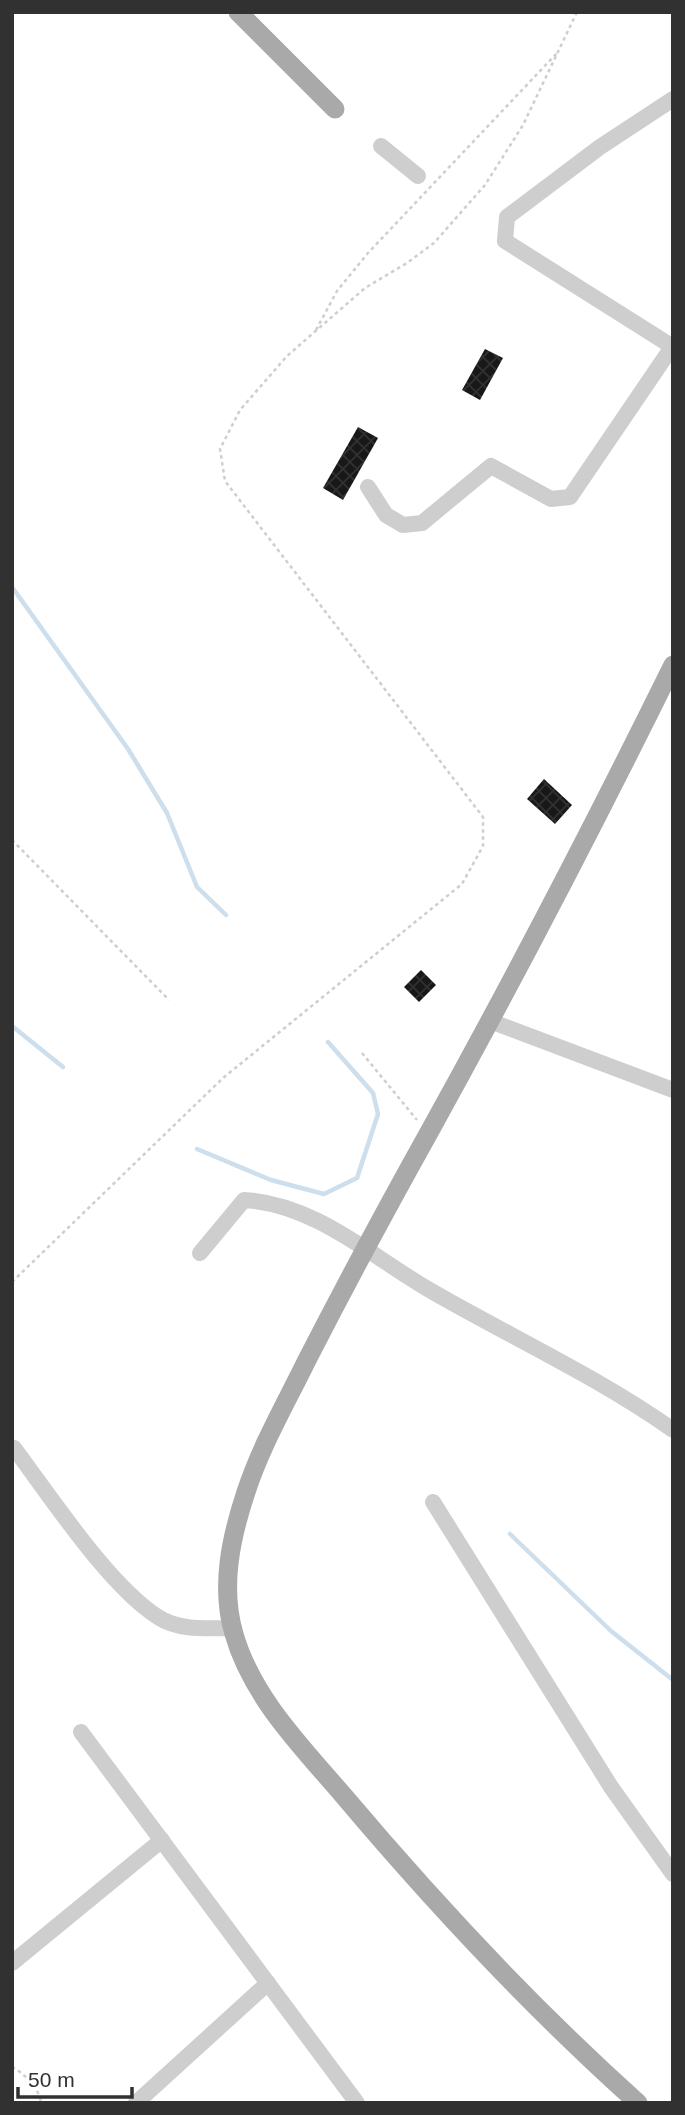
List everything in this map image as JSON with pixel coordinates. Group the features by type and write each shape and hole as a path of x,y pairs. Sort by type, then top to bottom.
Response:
{"main road":[{"path":"238,12 335,109"},
{"path":"638,2103 520,1994 372,1830 277,1717 243,1664 232,1628 226,1586 231,1546 246,1491 274,1427 365,1246 490,1021 673,665"}],"street":[{"path":"368,487 386,515 403,525 422,523 491,466 551,499 570,496 672,347 505,241 507,217 600,146 673,99"},
{"path":"381,146 418,176"},
{"path":"490,1021 673,1090"},
{"path":"200,1253 244,1200 273,1202 365,1246 430,1291 635,1404 673,1430"},
{"path":"15,1448 128,1592 159,1618 192,1629 232,1628"},
{"path":"433,1502 611,1787 673,1874"},
{"path":"81,1732 357,2103"},
{"path":"12,1963 162,1840"},
{"path":"136,2103 268,1983"}],"path":[{"path":"12,1282 223,1078 462,884 483,846 482,817 225,481 220,449 240,410 287,356 365,288 434,243 485,185 523,125 577,12"},
{"path":"316,331 337,291 368,253 559,51"},
{"path":"12,840 169,1000"},
{"path":"362,1053 428,1134"},
{"path":"12,2067 20,2071 40,2096 41,2103"}],"building":[{"path":"485,349 503,358 480,400 462,390"},
{"path":"358,427 378,438 343,500 323,488"},
{"path":"544,779 572,805 555,824 527,799"},
{"path":"421,970 436,985 419,1002 404,987"}],"waterway":[{"path":"12,587 128,749 167,813 197,887 226,915"},
{"path":"12,1026 63,1067"},
{"path":"197,1149 271,1180 324,1194 357,1178 378,1114 373,1093 328,1042"},
{"path":"510,1534 611,1631 673,1680"}]}
